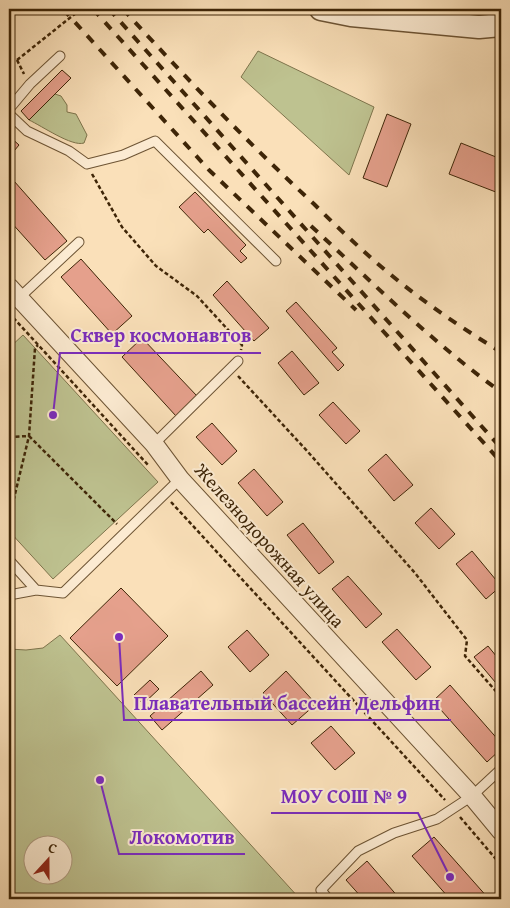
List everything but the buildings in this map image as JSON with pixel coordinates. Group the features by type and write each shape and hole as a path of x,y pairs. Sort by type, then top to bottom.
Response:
{"street":[{"path":"321,9 351,15 479,27 501,25"},
{"name":"Железнодорожная улица","path":"14,292 154,444 180,479 472,796 501,831"}],"lane":[{"path":"9,109 30,84 60,56"},
{"path":"9,114 27,130 69,151 87,164 123,155 154,141 276,261"},
{"path":"14,292 79,242"},
{"path":"154,444 238,361"},
{"path":"9,595 36,590 63,593 180,479"},
{"path":"9,560 36,590"},
{"path":"328,899 320,890 358,851 394,833 437,819 472,796 501,769"}],"path":[{"path":"30,84 17,60 81,9"},
{"path":"87,164 122,228 156,266 197,296 242,346 234,372 308,452 414,573 467,640 465,656 501,697"},
{"path":"9,313 160,478 164,495 453,809 501,865"},
{"path":"9,519 29,436 35,348 38,345"},
{"path":"9,437 29,436 125,532"}],"green space":[{"path":"258,51 374,107 349,175 241,77"},
{"path":"55,94 61,96 67,105 67,112 76,114 87,135 84,143 72,142 29,120"},
{"path":"23,335 158,482 53,579 9,531 9,348"},
{"path":"60,635 300,899 9,899 9,649 43,648"}],"railway":[{"path":"63,9 209,170 356,310"},
{"path":"93,9 501,462"},
{"path":"109,9 501,448"},
{"path":"123,9 240,133 362,250 433,307 501,352"},
{"path":"311,226 427,333 501,392"}],"place":[{"name":"Сквер космонавтов","path":"53,415"},
{"name":"Плавательный бассейн Дельфин","path":"119,637"},
{"name":"Локомотив","path":"100,780"},
{"name":"МОУ СОШ № 9","path":"450,877"}]}
